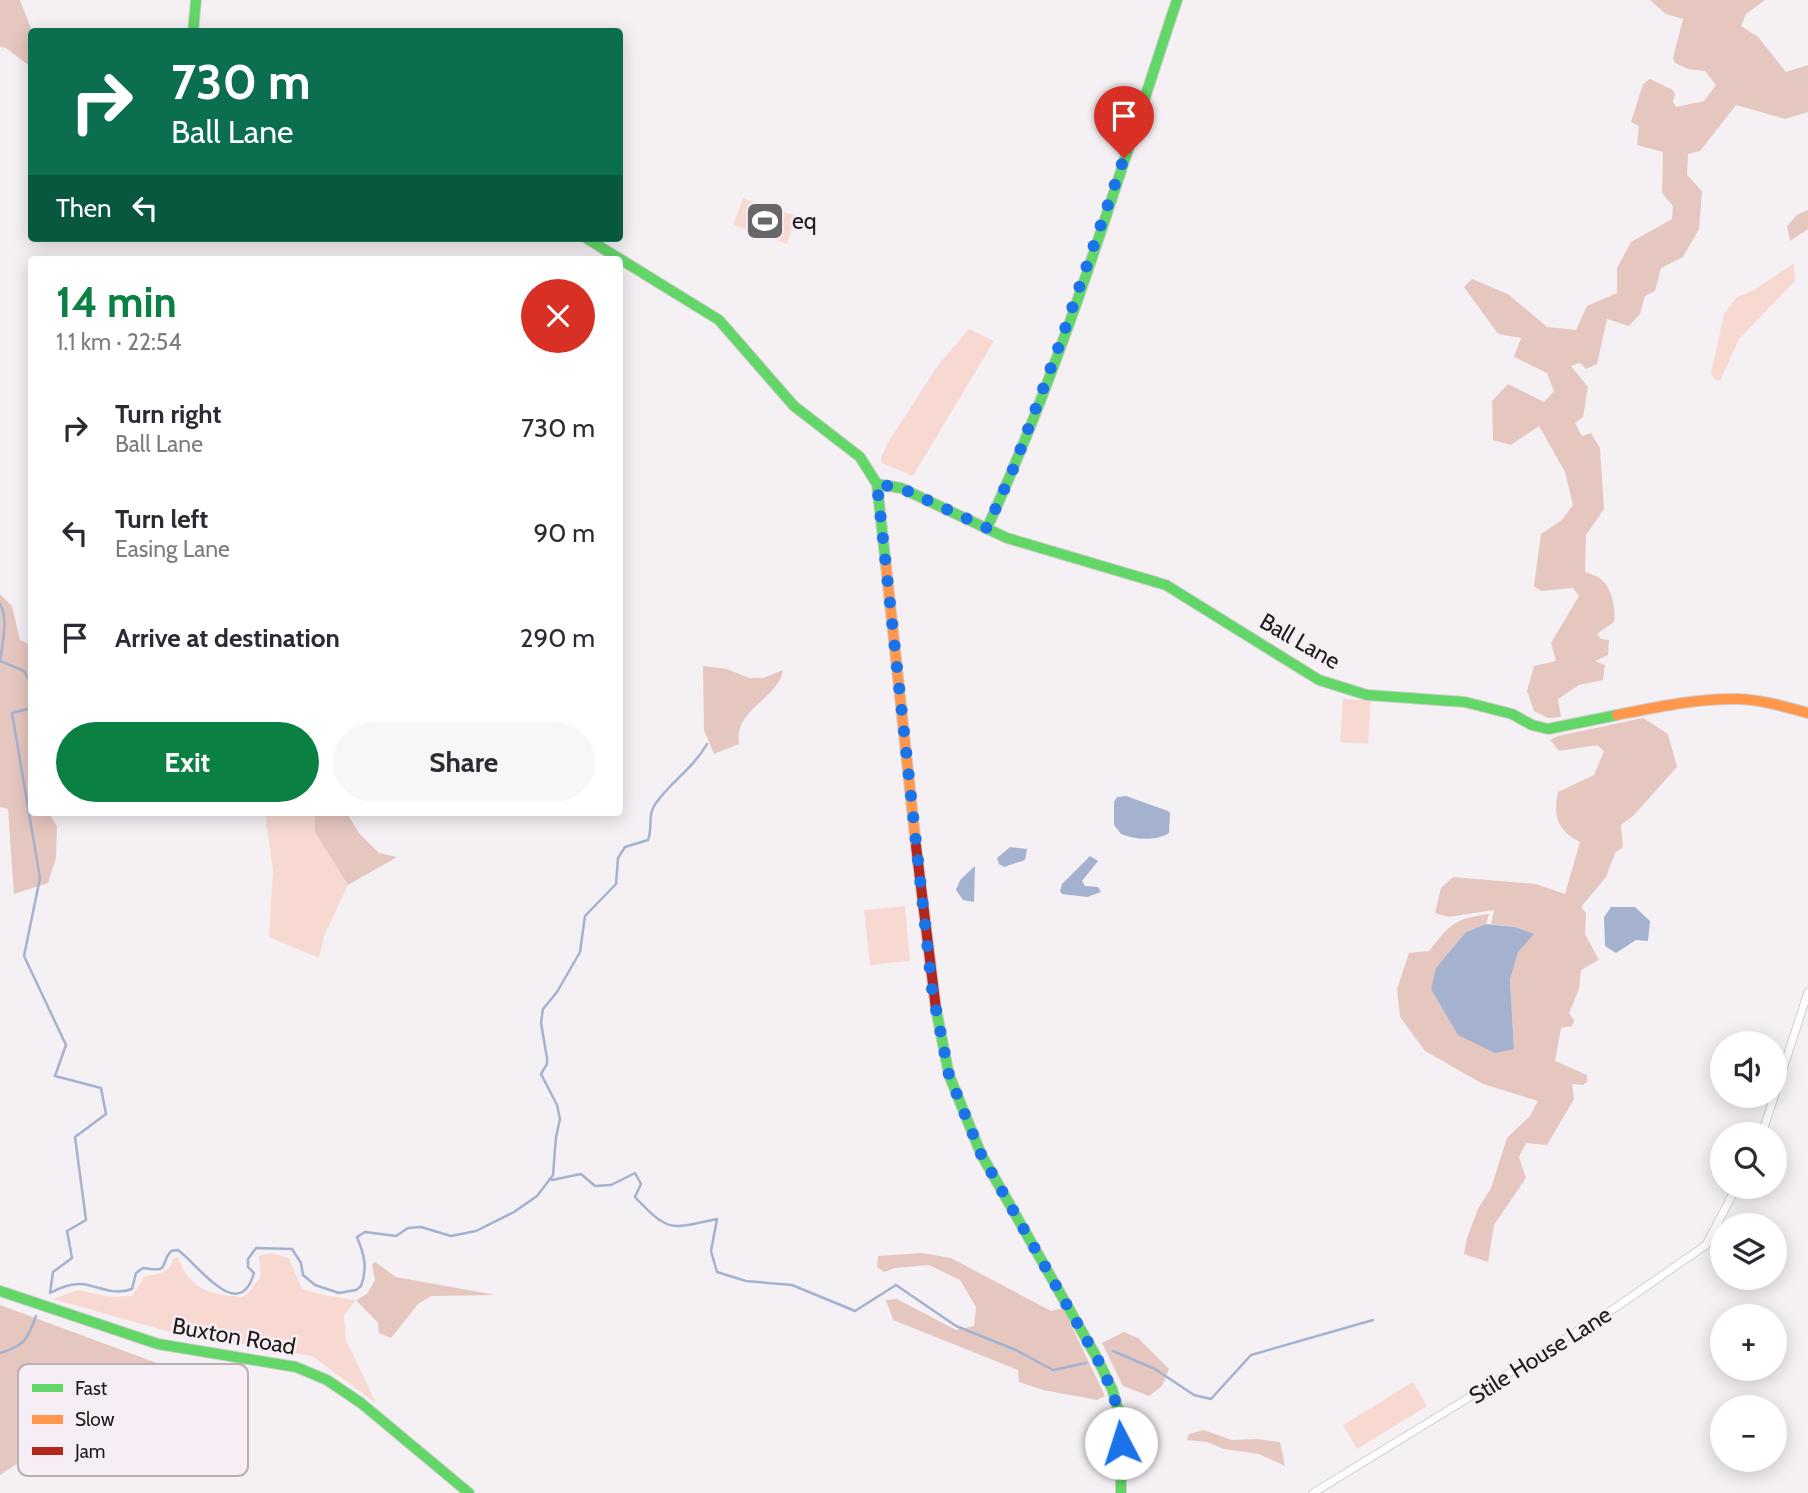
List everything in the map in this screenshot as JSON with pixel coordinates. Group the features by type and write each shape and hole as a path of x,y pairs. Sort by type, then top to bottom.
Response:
{"main road":[{"path":"193,28 196,0"},
{"path":"987,528 1014,467 1070,318 1177,0"},
{"path":"592,242 615,256"},
{"path":"623,261 719,320 794,406 860,457 872,472 877,484 930,976 949,1075 981,1154 1091,1346 1112,1389 1121,1419 1121,1493"},
{"name":"Ball Lane","path":"877,484 901,488 1032,547 1166,585 1319,680 1367,695 1465,702 1512,714 1532,725 1548,729 1691,702 1741,699 1808,713"},
{"name":"Buxton Road","path":"0,1291 158,1344 296,1367 327,1380 361,1403 469,1493"}],"street":[{"path":"1766,1122 1808,992"},
{"name":"Stile House Lane","path":"1313,1493 1615,1308 1706,1245 1730,1199"}],"shaded area":[{"path":"0,0 20,0 31,28 28,28 28,65 6,48 0,47"},
{"path":"1650,0 1765,0 1746,14 1741,26 1758,37 1786,72 1808,65 1808,112 1785,119 1736,105 1700,151 1688,154 1687,175 1702,191 1699,229 1683,257 1661,268 1655,291 1645,296 1640,314 1629,326 1607,319 1597,364 1586,369 1580,363 1571,366 1588,387 1583,417 1575,423 1582,436 1591,433 1600,448 1604,509 1586,535 1585,572 1601,579 1608,588 1614,605 1614,622 1597,634 1601,639 1609,640 1608,655 1595,661 1605,665 1603,680 1579,685 1558,699 1561,717 1548,718 1534,711 1527,691 1534,666 1556,661 1551,643 1579,596 1573,588 1541,591 1534,586 1541,534 1562,520 1573,505 1565,472 1539,426 1511,445 1493,440 1492,401 1508,384 1544,402 1554,391 1547,373 1514,357 1521,338 1498,334 1464,287 1472,279 1508,294 1547,327 1576,330 1587,306 1617,293 1617,268 1631,242 1672,219 1673,206 1662,193 1663,152 1637,145 1639,126 1631,122 1643,84 1650,79 1673,90 1676,107 1704,101 1716,85 1705,71 1688,69 1675,63 1673,58 1683,19 1666,14"},
{"name":"eq","path":"743,198 796,216 787,244 733,225"},
{"path":"1808,210 1808,229 1790,241 1787,226 1797,215"},
{"path":"1794,263 1795,281 1739,339 1720,381 1715,380 1711,373 1724,314 1737,297 1756,289"},
{"path":"969,329 994,341 913,476 882,463 881,458 887,444 939,364"},
{"path":"0,594 12,606 20,640 28,644 28,816 51,816 57,826 56,858 48,883 14,894 8,809 0,807"},
{"path":"703,666 727,669 749,678 763,678 783,670 773,689 743,721 739,744 714,754 704,730"},
{"path":"1343,699 1371,700 1368,744 1340,742"},
{"path":"1643,718 1668,734 1677,767 1634,815 1621,825 1623,847 1615,853 1606,877 1581,907 1586,913 1585,934 1599,960 1581,970 1579,989 1569,1013 1574,1020 1572,1026 1561,1028 1555,1061 1587,1075 1587,1082 1583,1085 1572,1084 1574,1099 1547,1145 1526,1143 1519,1157 1526,1178 1494,1225 1488,1262 1464,1254 1467,1238 1478,1209 1491,1188 1507,1138 1530,1116 1538,1101 1483,1084 1425,1051 1400,1017 1397,989 1409,953 1429,951 1454,924 1489,914 1486,924 1466,932 1437,968 1431,989 1514,1049 1510,980 1518,952 1533,934 1515,927 1491,924 1494,910 1448,917 1435,913 1441,888 1453,877 1536,884 1565,894 1580,842 1558,822 1558,792 1594,775 1604,751 1597,745 1559,751 1550,740"},
{"path":"266,816 315,816 316,832 348,885 324,936 319,958 269,937 273,871"},
{"path":"315,816 348,816 359,833 379,853 397,857 348,885 315,832"},
{"path":"905,906 910,961 870,965 864,910"},
{"path":"271,1253 289,1258 302,1289 356,1300 344,1315 346,1340 376,1403 312,1356 191,1338 53,1299 78,1290 109,1297 132,1296 145,1276 163,1272 170,1267 173,1259 178,1257 189,1277 202,1289 242,1297 261,1276 259,1256"},
{"path":"922,1253 951,1258 1051,1311 1063,1308 1105,1396 1097,1400 1043,1390 1019,1382 1018,1370 893,1320 886,1300 897,1299 956,1330 974,1326 976,1307 960,1280 929,1265 895,1268 884,1272 877,1267 878,1256"},
{"path":"375,1262 396,1277 496,1295 431,1296 418,1304 391,1338 379,1333 378,1323 356,1300 367,1294 375,1280 372,1264"},
{"path":"0,1305 160,1364 18,1364 18,1463 0,1475"},
{"path":"1124,1332 1138,1338 1169,1369 1162,1386 1149,1396 1123,1386 1102,1343"},
{"path":"1413,1382 1427,1406 1357,1449 1343,1425"},
{"path":"1204,1430 1232,1440 1280,1442 1285,1466 1259,1454 1187,1440 1189,1434"}],"water":[{"path":"1126,796 1168,811 1169,833 1146,839 1121,834 1114,825 1114,802 1117,797"},
{"path":"1010,847 1027,849 1025,860 1004,867 999,864 997,858"},
{"path":"1090,856 1098,861 1082,881 1085,886 1098,887 1101,892 1087,897 1062,894 1062,884"},
{"path":"975,866 974,901 963,900 956,890 960,880"},
{"path":"1611,907 1635,907 1650,921 1648,941 1636,940 1616,953 1605,946 1604,917"},
{"path":"1486,924 1515,927 1534,934 1518,952 1510,980 1514,1049 1495,1053 1458,1035 1431,989 1436,968 1466,932"}],"waterway":[{"path":"0,604 4,617 0,661 24,671 28,678"},
{"path":"28,709 12,713 28,807"},
{"path":"50,1293 79,1284 115,1291 132,1289 136,1273 143,1268 161,1268 171,1251 178,1250 217,1286 228,1292 238,1293 247,1288 254,1273 248,1267 248,1259 256,1248 292,1249 301,1263 303,1275 315,1285 339,1293 356,1290 361,1286 365,1267 357,1237 365,1232 396,1236 408,1228 421,1227 451,1236 476,1231 514,1212 537,1196 553,1175 560,1119 557,1105 541,1074 547,1064 541,1023 543,1009 557,992 580,952 585,916 616,884 618,858 625,847 648,840 653,807 707,744"},
{"path":"29,816 40,878 24,956 66,1045 55,1076 101,1088 106,1114 75,1137 86,1220 67,1231 72,1258 53,1272 50,1293"},
{"path":"552,1180 581,1174 595,1186 611,1185 635,1173 641,1184 635,1197 663,1222 679,1226 717,1219 711,1251 717,1272 746,1281 792,1285 855,1311 896,1285 956,1326 1016,1350 1053,1370 1086,1363"},
{"path":"0,1353 24,1340 36,1316"},
{"path":"1113,1351 1155,1369 1194,1395 1211,1399 1251,1355 1373,1320"}],"traffic: fast":[{"path":"193,28 196,0"},
{"path":"987,528 1066,333 1177,0"},
{"path":"592,242 615,256"},
{"path":"623,261 719,320 794,406 860,457 877,484 886,566"},
{"path":"877,484 901,488 1007,538 1166,585 1319,680 1367,695 1465,702 1512,714 1532,725 1548,729 1617,715"},
{"path":"936,1009 949,1075 981,1154 1112,1389 1121,1419 1121,1493"},
{"path":"0,1291 158,1344 296,1367 327,1380 361,1403 469,1493"}],"traffic: slow":[{"path":"886,566 916,846"},
{"path":"1617,715 1724,699 1757,701 1808,713"}],"traffic: jam":[{"path":"916,846 936,1009"}],"place":[{"name":"eq","path":"765,221"}],"route":[{"path":"1121,1443 1121,1419 1112,1389 981,1154 949,1075 932,989 877,484 901,488 987,528 998,508 1060,343 1124,158"}]}
